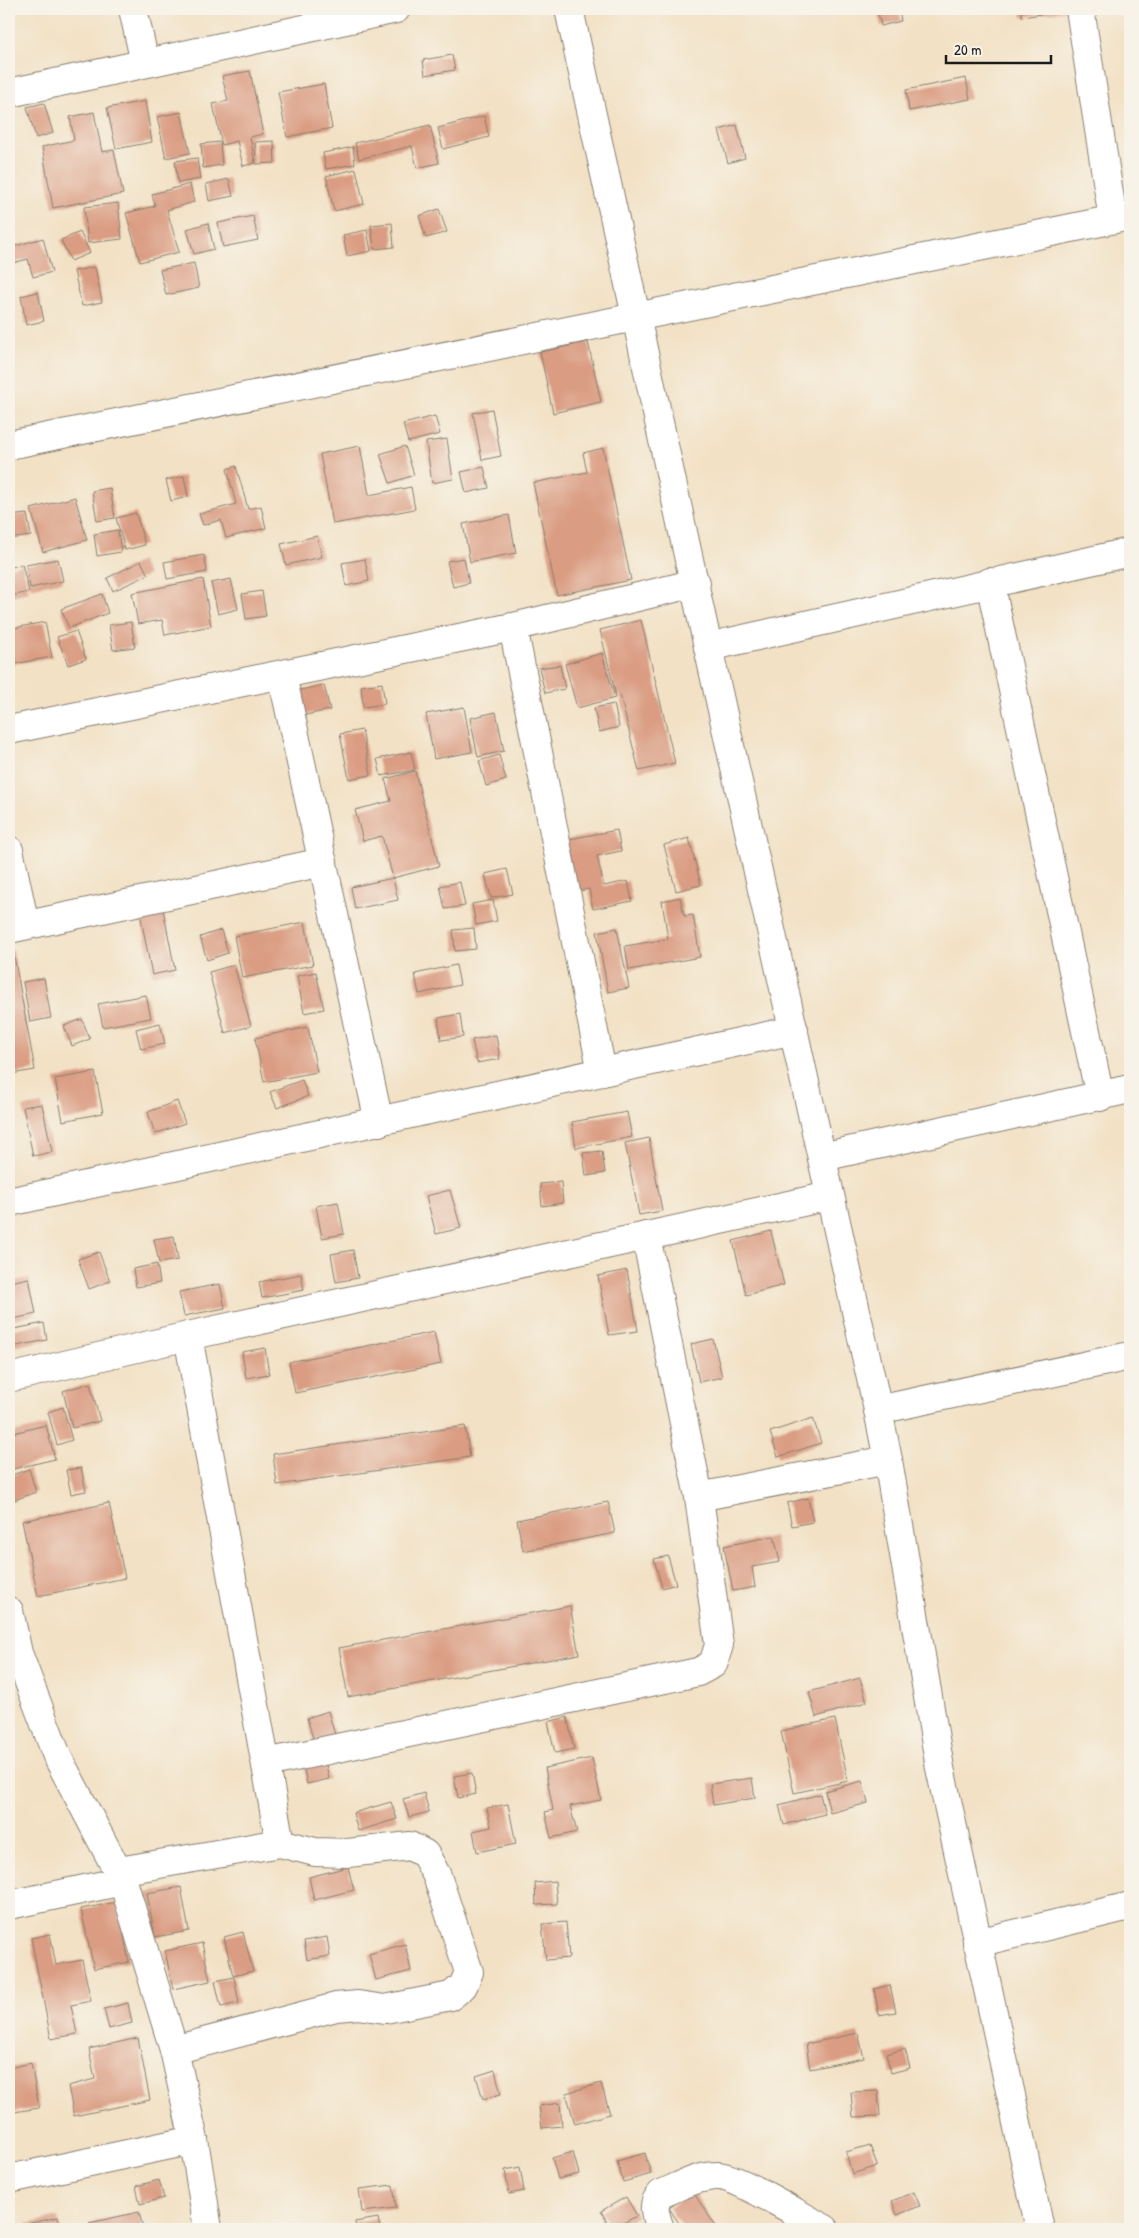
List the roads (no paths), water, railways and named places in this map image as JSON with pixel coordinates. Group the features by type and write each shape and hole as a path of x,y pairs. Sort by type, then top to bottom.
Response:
{"street":[{"path":"133,9 145,63"},
{"path":"569,9 696,583 708,647 878,1410 940,1768 1040,2229"},
{"path":"9,444 1122,218 1080,9"},
{"path":"9,93 382,10"},
{"path":"708,647 1130,552"},
{"path":"990,582 1100,1097"},
{"path":"9,730 513,627 696,583"},
{"path":"513,627 602,1072"},
{"path":"282,675 379,1122"},
{"path":"9,850 17,927 323,862"},
{"path":"9,1202 794,1030"},
{"path":"822,1157 1130,1090"},
{"path":"9,1378 188,1336 830,1196"},
{"path":"266,1763 698,1672 713,1664 719,1645 699,1497 646,1236"},
{"path":"188,1336 280,1843"},
{"path":"878,1410 1130,1356"},
{"path":"699,1497 888,1460"},
{"path":"9,1611 18,1653 57,1756 121,1876 174,2050 194,2140 208,2229"},
{"path":"9,1905 121,1876 280,1843 315,1852 348,1853 410,1846 425,1854 437,1876 469,1972 463,1986 451,1996 385,2009 358,2005 336,2008 174,2050"},
{"path":"977,1943 1130,1906"},
{"path":"9,2179 194,2140"},
{"path":"660,2229 654,2207 656,2198 661,2194 706,2177 719,2176 736,2180 824,2229"}]}
